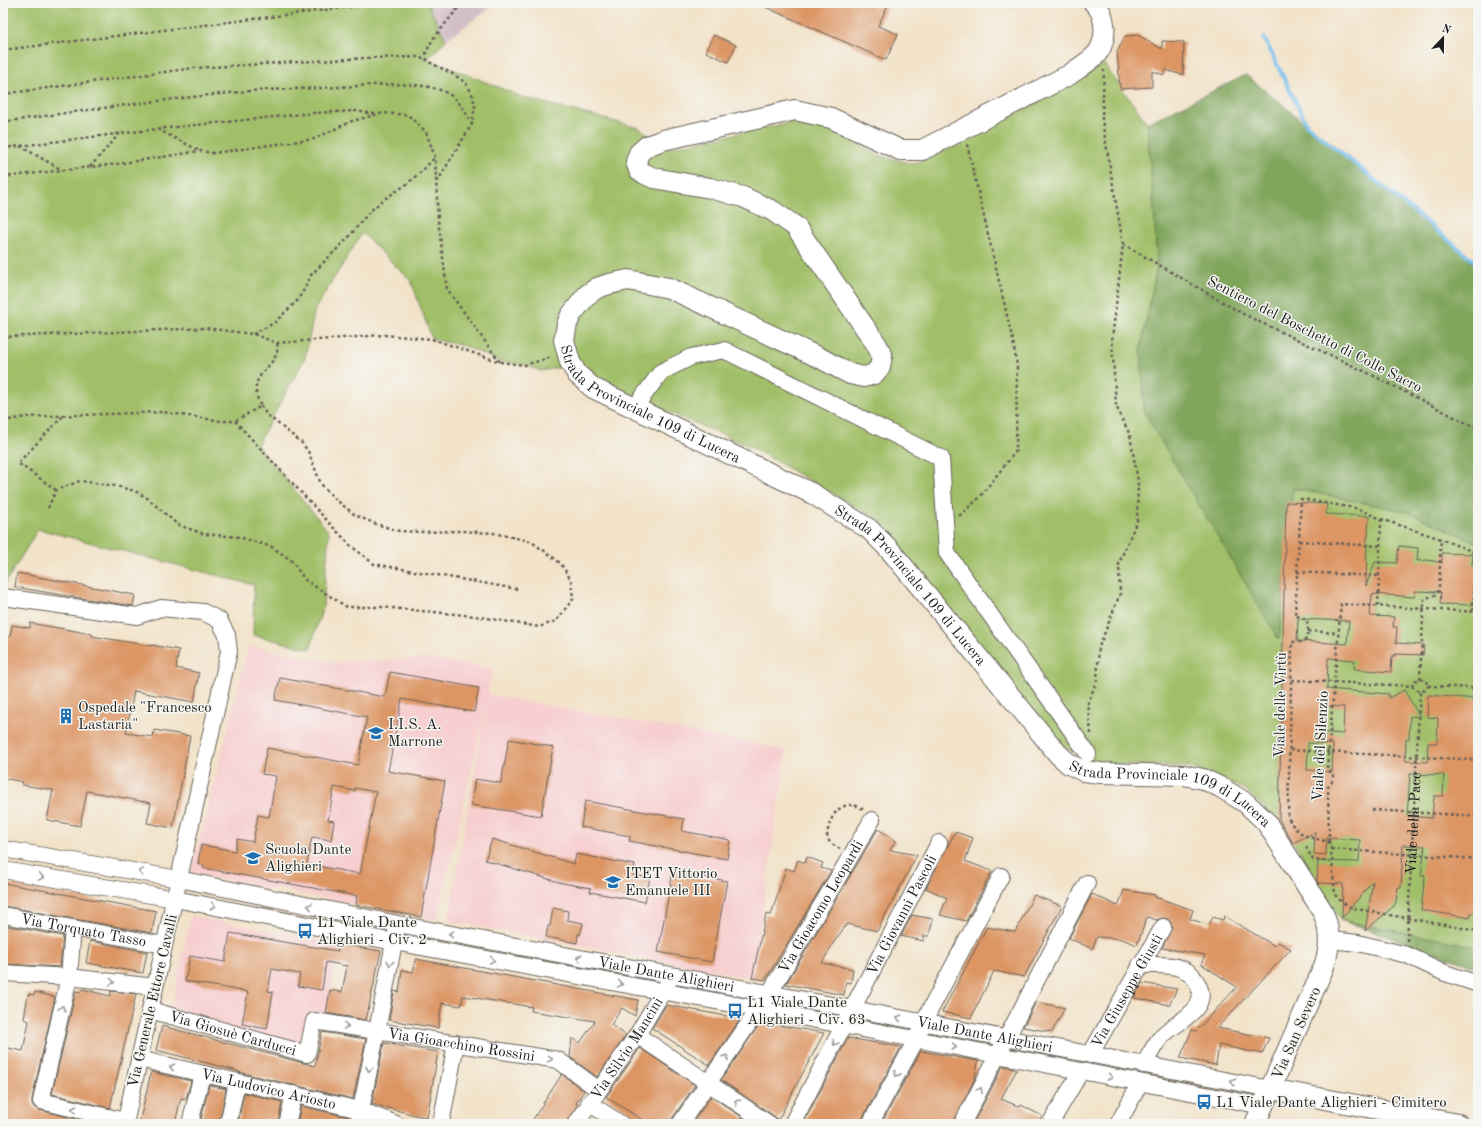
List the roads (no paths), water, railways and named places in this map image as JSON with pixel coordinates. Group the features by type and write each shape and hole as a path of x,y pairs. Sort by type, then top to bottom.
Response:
{"main road":[{"name":"Strada Provinciale 109 di Lucera","path":"1094,3 1099,8 1105,28 1100,50 1087,62 1069,75 922,150 900,150 831,118 795,110 663,140 647,146 639,153 636,162 639,170 645,174 654,178 710,188 743,197 773,211 796,228 879,350 882,356 880,367 874,374 864,377 850,374 755,327 669,288 628,280 597,288 587,296 571,314 567,324 564,340 566,353 577,374 593,388 813,494 869,529 889,549 1058,754 1069,764 1083,771 1100,773 1184,775 1203,779 1220,787 1246,803 1266,822 1307,885 1325,916 1330,940"},
{"name":"Via San Severo","path":"1255,1124 1323,969 1329,950 1330,940"},
{"path":"1267,1098 1458,1124"}],"street":[{"path":"636,409 641,399 661,372 691,357 724,350 941,458 947,553 1088,754"},
{"name":"Via Generale Ettore Cavalli","path":"3,597 137,616 161,608 203,612 219,620 227,635 229,651 125,1122"},
{"name":"Via Gioacomo Leopardi","path":"680,1124 760,1009 872,820"},
{"name":"Via Giovanni Pascoli","path":"792,1124 939,843"},
{"name":"Viale Dante Alighieri","path":"3,849 179,879 398,924 1144,1065 1267,1098"},
{"name":"Viale Dante Alighieri","path":"3,870 175,899 394,942 760,1009 1140,1083 1267,1098"},
{"path":"870,1124 916,1040 923,1023 1001,876"},
{"path":"962,1124 1087,883"},
{"name":"Via Torquato Tasso","path":"3,915 164,945"},
{"path":"359,1117 378,1031 398,924"},
{"name":"Via Giuseppe Giusti","path":"1090,1055 1162,926"},
{"path":"73,928 69,977 41,1101 125,1122"},
{"path":"1330,940 1358,943 1407,955 1445,973 1478,984"},
{"path":"1140,966 1168,965 1181,969 1191,974 1200,988 1200,1002 1186,1018 1162,1035 1144,1065"},
{"path":"3,973 69,977 155,987"},
{"name":"Via Silvio Mancini","path":"576,1124 637,1036 673,975"},
{"name":"Via Giosuè Carducci","path":"150,1010 307,1054 314,1021"},
{"name":"Via Gioacchino Rossini","path":"314,1021 558,1060 599,1090"},
{"path":"637,1036 769,1124"},
{"path":"441,1124 456,1043"},
{"name":"Via Ludovico Ariosto","path":"139,1059 294,1094 359,1117 396,1124"},
{"path":"1050,1124 1081,1071"},
{"path":"190,1124 202,1074"},
{"path":"228,1124 238,1082"},
{"path":"1118,1124 1140,1083"},
{"path":"287,1124 294,1094"},
{"path":"590,1103 621,1124"}],"waterway":[{"path":"1264,38 1307,125 1478,264"}],"place":[{"name":"Ospedale \"Francesco Lastaria\"","path":"66,716"},
{"name":"I.I.S. A. Marrone","path":"376,733"},
{"name":"Scuola Dante Alighieri","path":"253,858"},
{"name":"ITET Vittorio Emanuele III","path":"613,882"},
{"name":"L1 Viale Dante Alighieri - Civ. 2","path":"305,931"},
{"name":"L1 Viale Dante Alighieri - Civ. 63","path":"735,1011"},
{"name":"L1 Viale Dante Alighieri - Cimitero","path":"1204,1102"}]}
